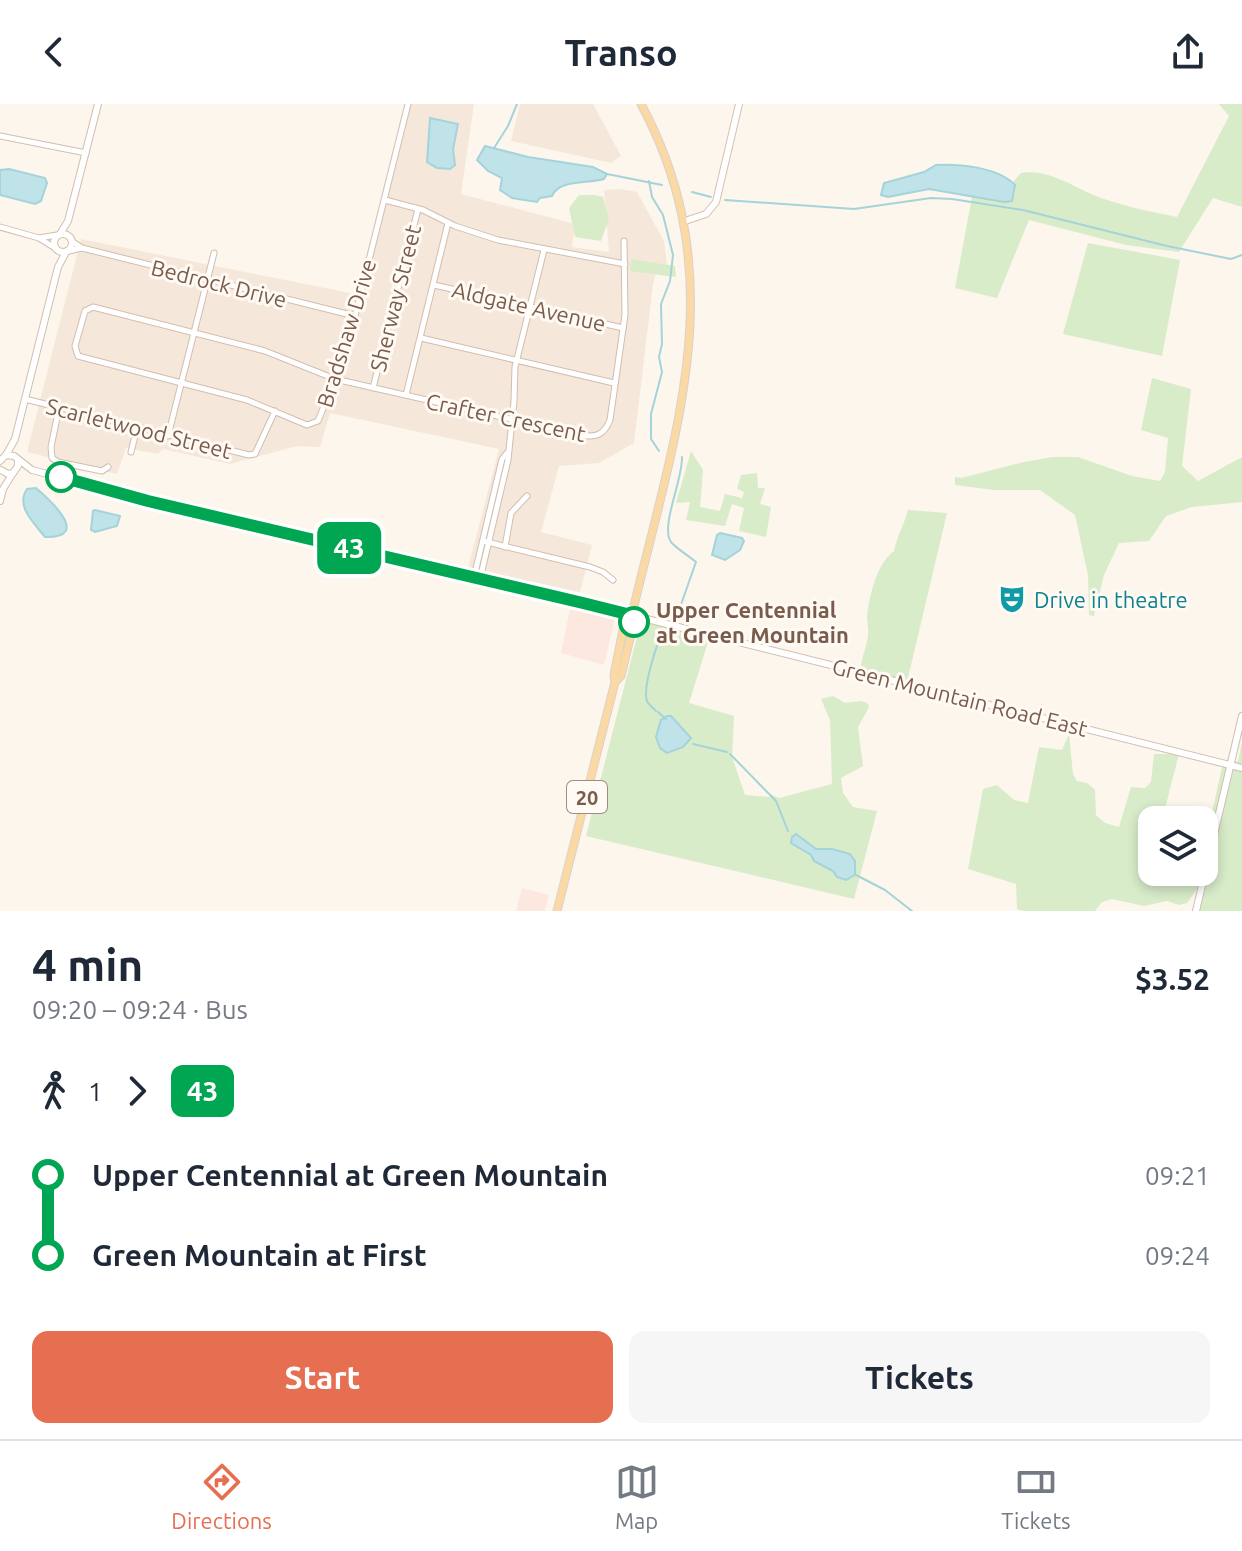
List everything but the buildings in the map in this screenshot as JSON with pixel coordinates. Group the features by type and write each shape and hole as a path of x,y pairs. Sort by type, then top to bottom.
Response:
{"main road":[{"name":"20","path":"557,911 615,682 625,620 631,615 674,432 690,348 691,269 685,221 664,150 641,104"}],"street":[{"path":"58,267 54,241 68,221 98,104"},
{"name":"Bradshaw Drive","path":"195,331 93,307 85,311 75,346 78,356 247,400 307,425 318,421 355,316 408,104"},
{"path":"685,221 706,214 716,202 739,104"},
{"path":"0,136 86,153"},
{"path":"385,200 418,209 490,238 625,264"},
{"name":"Sherway Street","path":"373,388 418,209"},
{"path":"32,470 17,460 3,458 15,439 58,267 68,251 71,239 68,221"},
{"path":"406,395 448,223"},
{"path":"0,227 39,238 56,249 68,251"},
{"path":"39,238 59,235 71,239"},
{"name":"Bedrock Drive","path":"71,239 82,248 355,316"},
{"name":"Crafter Crescent","path":"195,331 265,351 335,379 580,435 597,436 605,431 610,420 623,328 624,241"},
{"name":"Bedrock Drive","path":"68,251 82,248"},
{"path":"477,578 513,419 516,360 544,250"},
{"path":"168,436 214,253"},
{"name":"Aldgate Avenue","path":"434,285 623,328"},
{"path":"421,338 614,383"},
{"name":"Scarletwood Street","path":"25,399 249,455 255,454 275,411"},
{"path":"59,408 51,447 52,458 102,471 108,467"},
{"path":"131,452 137,428"},
{"path":"0,501 17,460 15,439"},
{"path":"0,469 8,474 32,470"},
{"path":"0,469 3,489"},
{"name":"Green Mountain Road East","path":"32,470 148,501 631,615 1242,768"},
{"path":"505,547 511,513 527,496"},
{"path":"486,542 590,567 613,580"},
{"path":"1196,911 1242,716"}],"shaded area":[{"path":"405,104 474,104 461,194 575,224 572,247 609,252 604,190 637,192 664,241 667,265 658,265 653,285 634,443 599,463 559,466 541,532 592,545 580,592 468,568 499,449 330,413 320,447 297,446 230,464 163,449 158,454 126,448 117,474 27,452 81,239 360,295"},
{"path":"520,104 593,104 621,156 611,163 511,141"},
{"path":"570,609 615,619 604,665 561,653"},
{"path":"522,888 549,895 545,911 516,911"}],"green space":[{"path":"1219,104 1242,104 1242,207 1213,198 1179,252 1126,245 1029,220 997,298 955,288 972,197 1004,202 1015,194 1012,183 1021,173 1042,174 1104,199 1177,217 1229,116"},
{"path":"579,195 603,197 609,219 601,241 575,237 569,208"},
{"path":"1088,243 1180,260 1162,356 1063,334"},
{"path":"631,259 675,266 676,277 630,271"},
{"path":"1152,378 1191,389 1182,466 1198,481 1242,457 1242,502 1192,507 1166,516 1149,541 1119,543 1104,575 1094,616 1089,615 1088,575 1075,515 1040,490 994,490 955,485 955,477 1052,457 1078,457 1132,476 1160,481 1165,472 1168,438 1141,430"},
{"path":"691,451 703,470 700,507 720,511 725,494 742,498 744,492 737,489 741,475 757,473 758,488 765,488 760,504 771,507 766,537 739,531 744,508 732,504 725,526 686,520 690,502 676,503"},
{"path":"908,510 947,513 907,682 861,674 861,669 868,636 867,616 872,589 878,572 894,551"},
{"path":"641,621 709,639 689,703 734,716 732,757 745,795 770,797 770,794 779,798 832,784 830,720 821,699 833,696 845,703 867,703 869,707 858,727 863,766 841,778 843,793 853,807 877,811 854,899 586,836"},
{"path":"1069,734 1073,774 1077,781 1087,783 1095,790 1096,815 1105,823 1119,827 1131,787 1145,788 1151,782 1154,754 1179,754 1166,806 1138,806 1138,886 1199,886 1187,903 1179,905 1167,901 1144,906 1112,899 1102,902 1095,911 1024,911 1017,909 1016,884 968,869 983,789 997,785 1014,800 1028,803 1039,747 1062,750"},
{"path":"1242,742 1242,911 1198,911 1203,886 1218,886 1218,806 1213,806 1223,763 1238,761"}],"water":[{"path":"430,118 458,124 453,149 455,165 450,169 437,168 427,162"},
{"path":"485,146 528,157 593,167 607,174 604,179 561,187 552,196 540,198 537,202 512,198 500,190 502,178 488,171 477,160"},
{"path":"936,165 967,166 999,174 1015,185 1012,201 929,189 888,197 881,195 884,183 924,172"},
{"path":"9,169 45,178 47,183 41,201 35,204 0,195 0,170"},
{"path":"36,488 63,517 65,531 59,536 45,537 27,514 24,495 27,489"},
{"path":"95,510 120,516 117,526 95,532 91,530"},
{"path":"720,533 744,541 740,550 725,560 712,555"},
{"path":"671,716 691,738 683,747 667,753 660,748 656,737 661,720"},
{"path":"796,834 816,849 850,854 855,861 855,875 846,880 837,877 833,871 791,843"}],"waterway":[{"path":"494,148 517,104"},
{"path":"607,174 662,185"},
{"path":"649,181 652,197 663,215 673,255 670,281 661,304 662,344 659,357 662,372 651,414 651,439 659,451"},
{"path":"692,192 711,197"},
{"path":"725,200 854,209 931,198 952,199 1023,210 1231,259 1242,255"},
{"path":"678,613 696,562 674,545 668,535 682,457"},
{"path":"656,711 646,695 654,655 663,631"},
{"path":"658,712 666,719"},
{"path":"693,744 727,752"},
{"path":"730,754 776,801 788,831"},
{"path":"856,875 885,890 912,911"}],"bus line":[{"name":"43","path":"61,477 148,501 631,615 634,622"}],"place":[{"name":"Drive in theatre","path":"1012,599"},
{"name":"Upper Centennial at Green Mountain","path":"634,622"}]}
